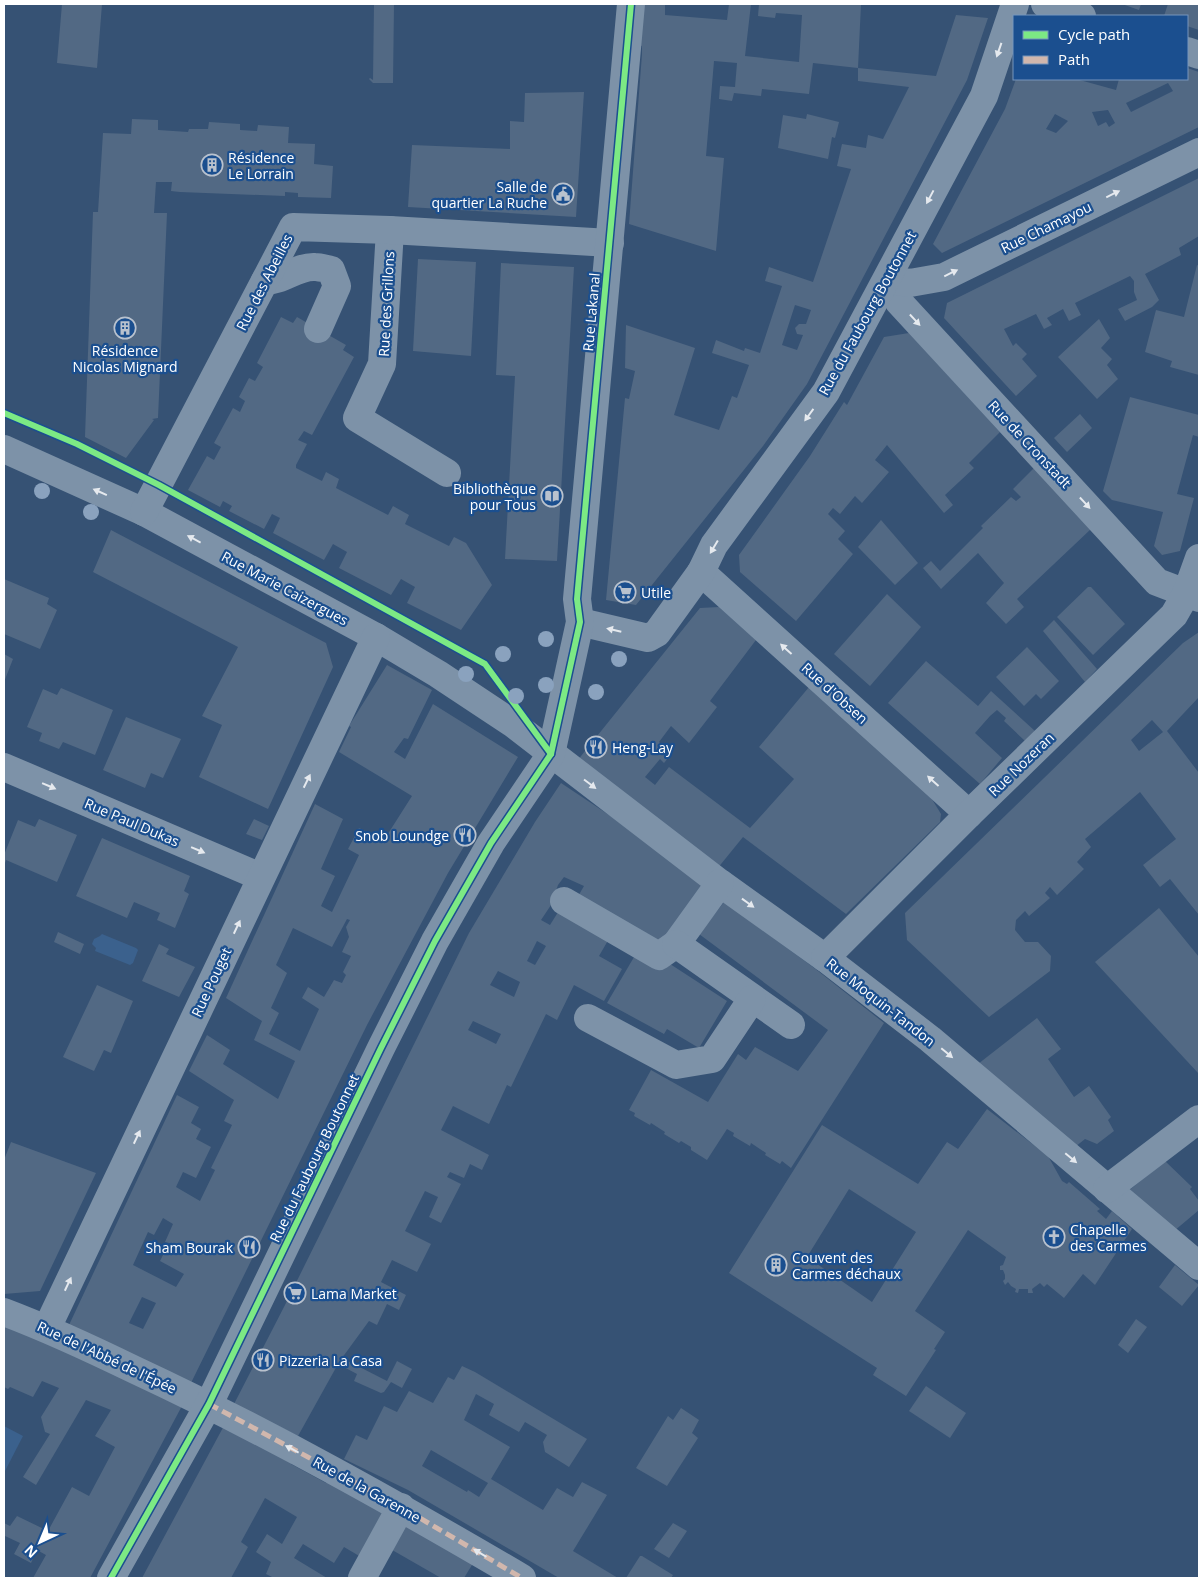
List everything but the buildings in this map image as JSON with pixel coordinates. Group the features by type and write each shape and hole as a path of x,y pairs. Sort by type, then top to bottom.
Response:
{"street":[{"name":"Rue Lakanal","path":"551,754 580,622 577,599 631,4"},
{"name":"Rue du Faubourg Boutonnet","path":"580,622 648,638 657,633 701,572 714,545 826,392 984,96 1015,4"},
{"path":"1045,4 1079,15"},
{"name":"Rue Chamayou","path":"887,280 910,283 944,277 1199,152"},
{"name":"Rue des Abeilles","path":"144,512 293,227 390,230 610,243"},
{"name":"Rue des Grillons","path":"390,230 382,364 357,418 447,473"},
{"path":"265,280 275,281 291,273 313,266 331,270 337,286 318,329"},
{"name":"Rue de Cronstadt","path":"887,280 899,302 1157,582 1193,596"},
{"name":"Rue Marie Caizergues","path":"4,449 144,512 376,637 438,674 512,723 551,754"},
{"name":"Rue Nozeran","path":"825,958 1193,596 1199,558"},
{"name":"Rue d'Obsen","path":"701,572 970,814"},
{"name":"Rue Pouget","path":"47,1328 376,637"},
{"name":"Rue du Faubourg Boutonnet","path":"111,1578 209,1404 435,941 491,843 551,754"},
{"name":"Rue Moquin-Tandon","path":"551,754 720,883 825,958 930,1039 1199,1266"},
{"name":"Rue Paul Dukas","path":"4,767 261,877"},
{"path":"564,901 659,956 676,944 720,883"},
{"path":"676,944 790,1025"},
{"path":"588,1018 676,1065 712,1059 752,999"},
{"path":"1107,1189 1199,1119"},
{"name":"Rue de l'Abbé de l'Épée","path":"4,1312 47,1328 209,1404"},
{"name":"Rue de la Garenne","path":"209,1404 401,1507 522,1578"},
{"path":"362,1578 401,1507"}],"water":[{"path":"102,934 136,948 138,950 133,963 130,965 95,951 96,948 92,944 94,939"},
{"path":"4,1426 23,1436 4,1473"}],"marked path":[{"path":"209,1404 401,1507 522,1578"}],"cycle path":[{"path":"111,1578 209,1404 381,1048 435,941 491,843 551,754 580,622 577,599 631,4"},
{"path":"4,413 77,444 159,485 485,664 551,754"}],"place":[{"name":"Résidence Le Lorrain","path":"212,165"},
{"name":"Salle de quartier La Ruche","path":"563,194"},
{"name":"Résidence Nicolas Mignard","path":"125,328"},
{"name":"Bibliothèque pour Tous","path":"552,496"},
{"name":"Utile","path":"625,592"},
{"name":"Heng-Lay","path":"596,747"},
{"name":"Snob Loundge","path":"465,835"},
{"name":"Chapelle des Carmes","path":"1054,1237"},
{"name":"Sham Bourak","path":"249,1247"},
{"name":"Couvent des Carmes déchaux","path":"776,1265"},
{"name":"Lama Market","path":"295,1293"},
{"name":"Pizzeria La Casa","path":"263,1360"}]}
